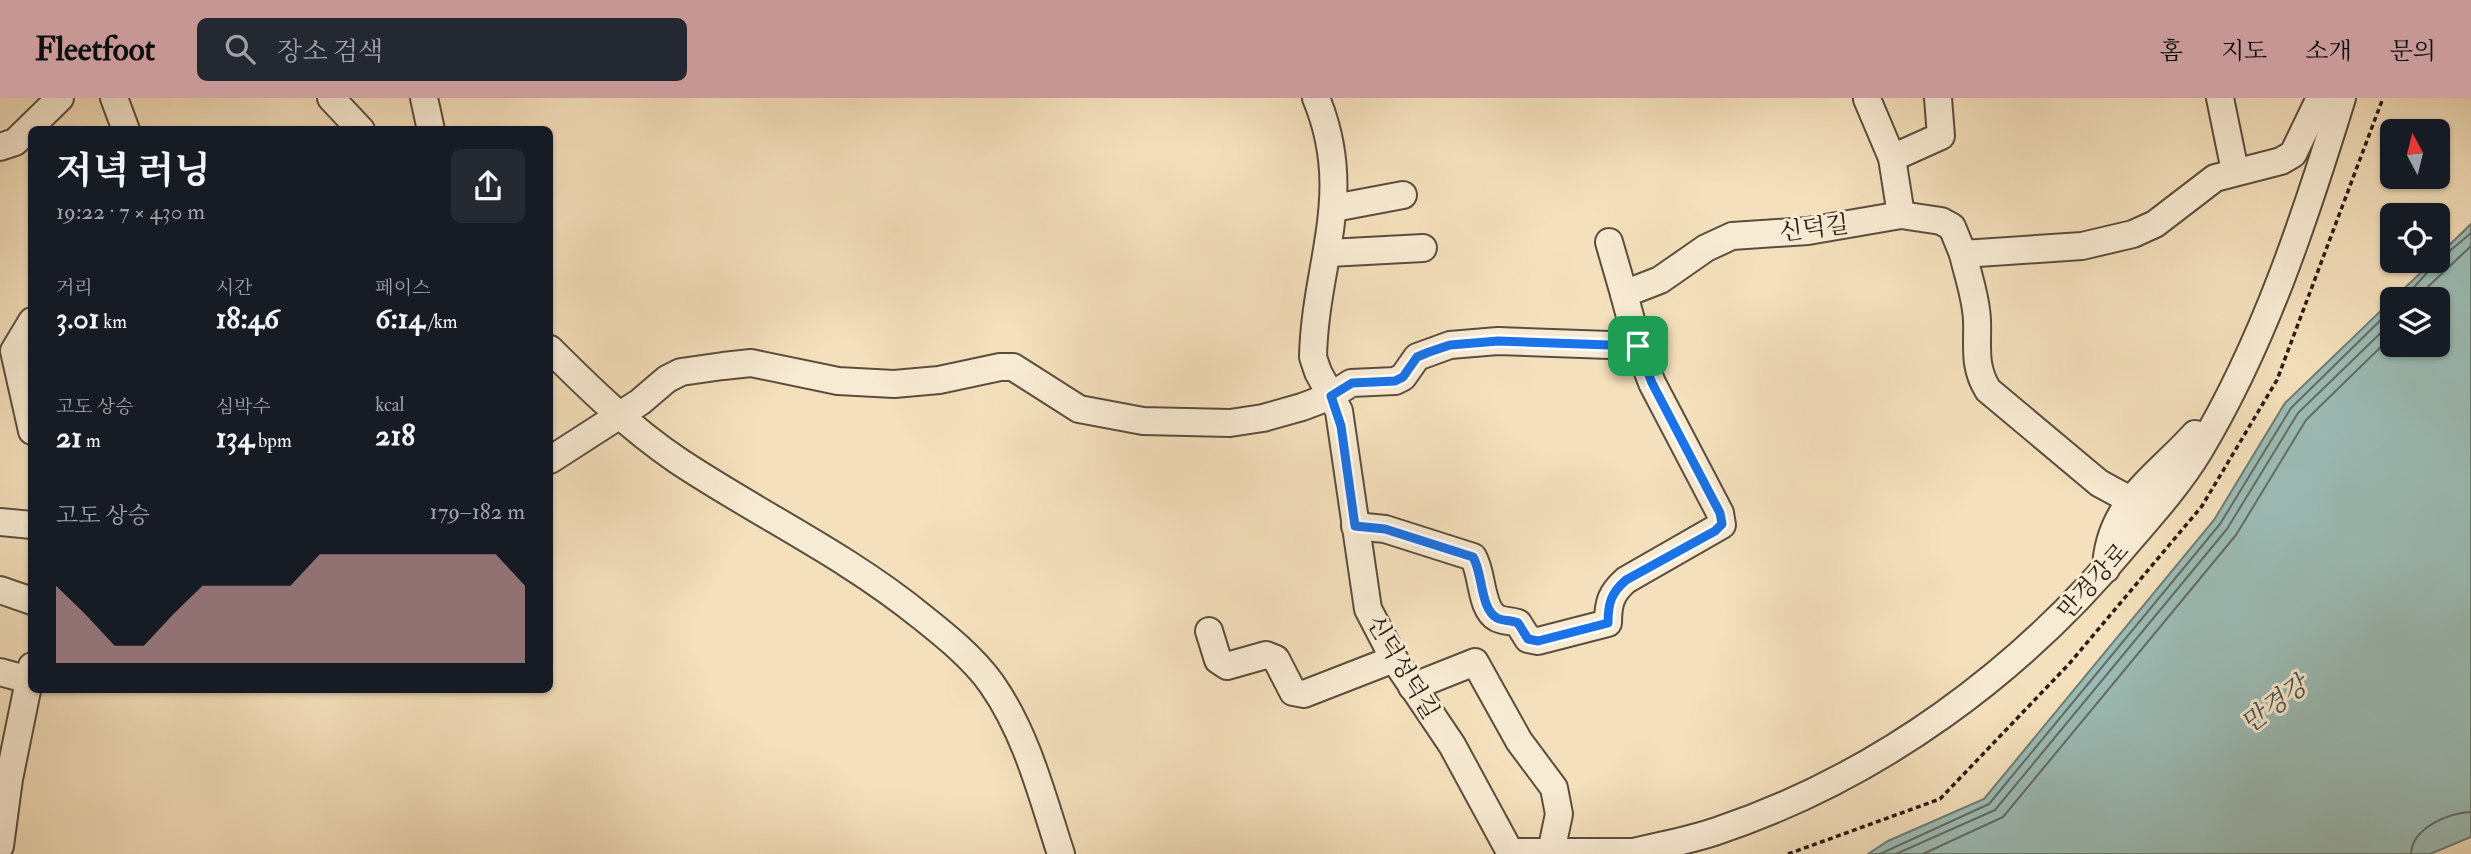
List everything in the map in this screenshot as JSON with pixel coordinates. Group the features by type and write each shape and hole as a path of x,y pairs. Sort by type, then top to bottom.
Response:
{"street":[{"path":"31,126 60,98"},
{"path":"114,98 124,126"},
{"path":"331,98 357,126"},
{"path":"424,98 429,126"},
{"name":"신덕성덕길","path":"1316,98 1330,142 1334,208 1313,357 1341,426 1368,609 1394,659 1452,745 1508,853 1631,853"},
{"path":"1892,158 1941,136 1938,98"},
{"path":"2220,98 2235,171"},
{"path":"2130,500 2099,483 1988,390 1979,376 1976,359 1977,319 1963,254 2082,246 2133,234 2155,224 2202,186 2235,171 2281,161 2292,154 2320,98"},
{"name":"만경강로","path":"1631,853 1685,841 1753,818 1826,785 1874,758 1954,706 2020,656 2065,614 2106,569 2185,472 2227,399 2276,291 2342,98"},
{"path":"1867,99 1892,158 1901,215"},
{"path":"0,147 7,147 15,142 28,129"},
{"path":"1334,208 1403,195"},
{"name":"신덕길","path":"1624,294 1660,280 1706,248 1732,236 1808,231 1901,215 1941,221 1952,227 1963,254"},
{"path":"1355,526 1385,529 1473,557 1480,569 1490,613 1499,620 1518,623 1528,639 1538,641 1608,623 1608,605 1620,585 1722,524 1720,513 1652,383 1638,346 1609,242"},
{"path":"1329,253 1423,248"},
{"path":"28,328 14,351 24,377 28,404"},
{"path":"553,458 681,372 751,363 838,381 894,384 939,380 1013,367 1079,409 1143,421 1181,423 1263,418 1331,396 1352,383 1395,381 1403,377 1417,357 1450,345 1498,341 1638,346"},
{"path":"553,352 619,415 677,460 864,572 927,621 967,657 989,681 1019,732 1061,854"},
{"path":"2106,569 2107,544 2130,500 2227,399"},
{"path":"0,522 28,525"},
{"path":"0,590 28,600"},
{"path":"1209,631 1219,660 1227,666 1266,654 1276,659 1293,692 1304,694 1394,659"},
{"path":"1412,687 1475,662 1520,741 1554,788 1559,814 1551,852"},
{"path":"0,672 28,673"},
{"path":"0,846 9,779 28,683"}],"water":[{"name":"만경강","path":"2471,224 2471,837 2430,854 1868,854 1888,841 1984,799 2214,520 2285,403 2380,312 2380,357 2450,357 2450,287 2406,287 2420,273 2450,273 2450,244"}],"route":[{"path":"1498,341 1638,346 1652,383 1720,513 1722,524 1715,531 1626,580 1615,590 1608,605 1608,623 1538,641 1528,639 1518,623 1508,619 1499,620 1490,613 1480,569 1473,557 1385,529 1355,526 1339,411 1331,396 1352,383 1386,379 1395,381 1403,377 1417,357 1450,345 1498,341"}]}
